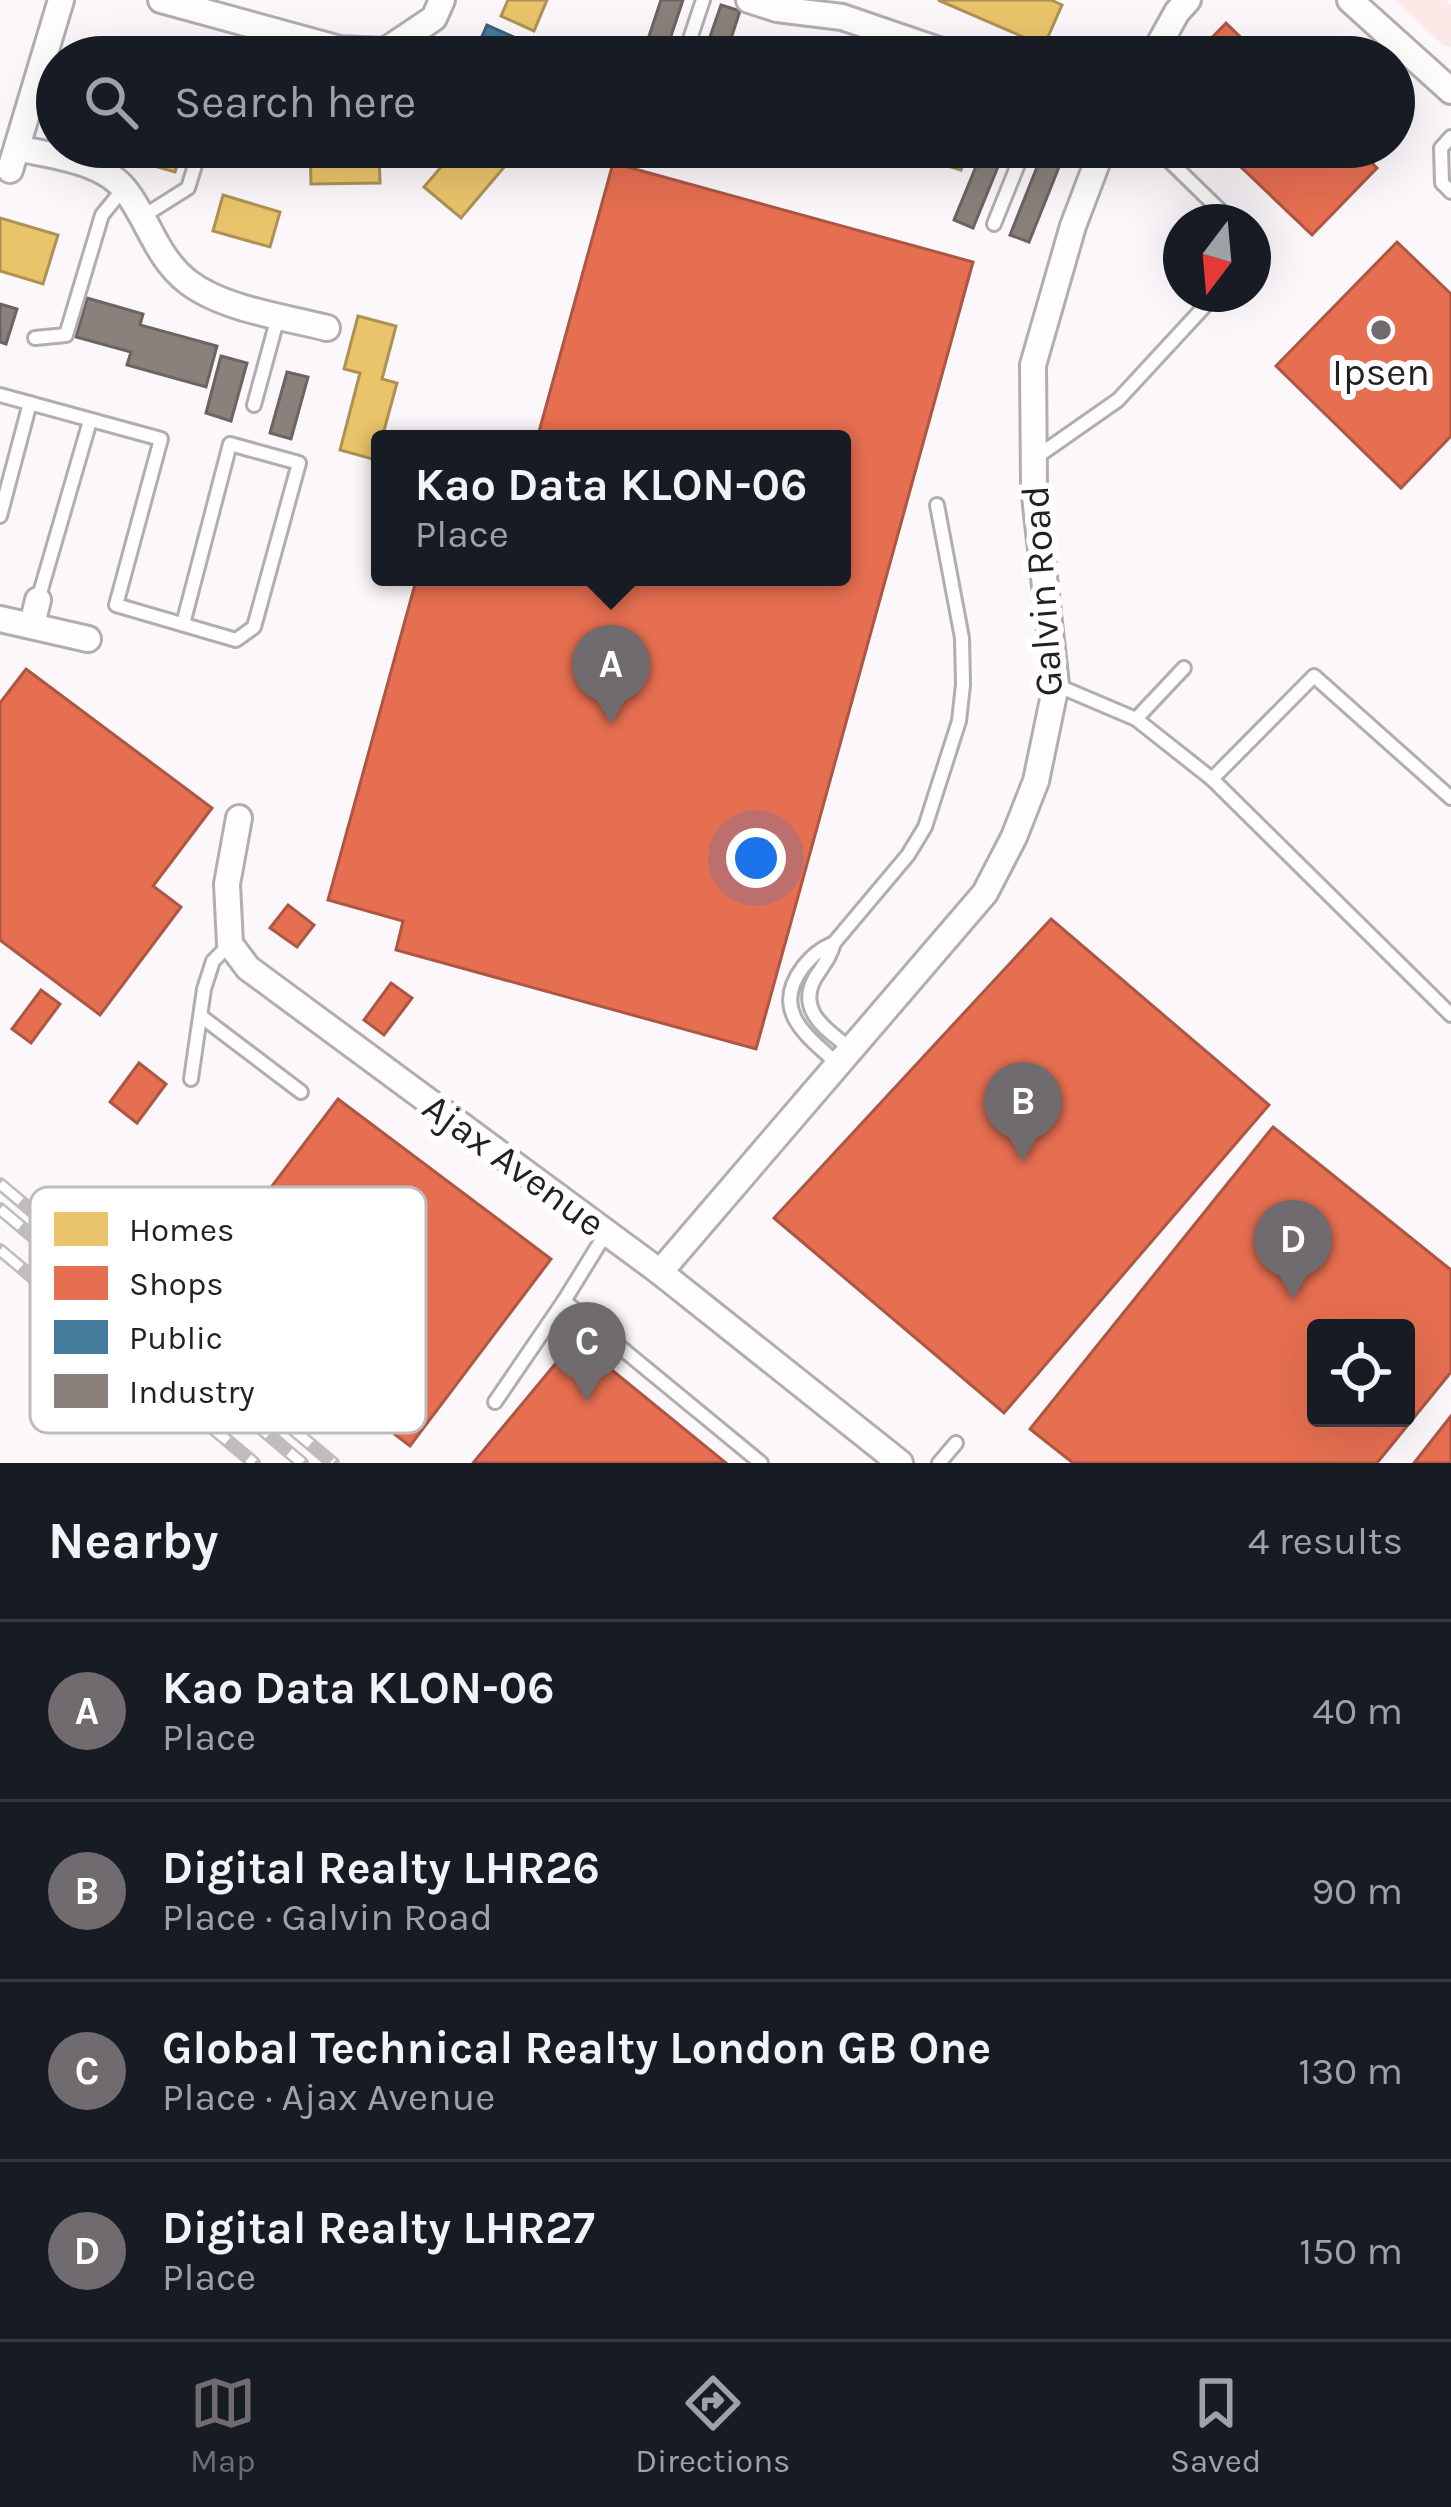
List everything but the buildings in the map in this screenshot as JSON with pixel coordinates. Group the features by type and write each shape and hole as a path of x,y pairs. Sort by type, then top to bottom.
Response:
{"street":[{"path":"50,36 61,0"},
{"path":"161,0 293,36"},
{"path":"410,36 434,18 442,0"},
{"path":"749,0 777,9 845,8 910,36"},
{"path":"1163,36 1188,0"},
{"path":"1350,0 1390,36"},
{"path":"1415,59 1451,92"},
{"path":"36,83 13,159 36,161"},
{"path":"97,168 124,187 161,255 189,283 233,304 327,328"},
{"name":"Galvin Road","path":"660,1273 985,893 1014,837 1036,781 1056,686 1034,487 1034,364 1073,226 1095,168"},
{"path":"32,626 38,600"},
{"path":"0,619 88,639"},
{"path":"230,944 227,884 239,818"},
{"name":"Ajax Avenue","path":"230,944 248,968 660,1273 900,1463"}],"lane":[{"path":"691,36 703,0"},
{"path":"1451,136 1441,148 1442,183 1451,192"},
{"path":"141,218 188,188 194,168"},
{"path":"994,224 1017,168"},
{"path":"1177,168 1214,204"},
{"path":"35,338 66,335 102,215 124,187"},
{"path":"1034,459 1118,400 1199,312"},
{"path":"254,406 278,316"},
{"path":"0,395 161,439 116,604 183,625 236,640 254,627 299,463 230,444 183,625"},
{"path":"0,516 30,403"},
{"path":"38,600 90,421"},
{"path":"845,1057 819,1023 808,1001 810,990 830,959 834,943 926,827 959,721 962,638 937,505"},
{"path":"1136,719 1184,668"},
{"path":"1212,779 1314,676 1451,798"},
{"path":"1056,686 1136,719 1212,779 1451,1016"},
{"path":"191,1078 204,989 213,962 230,944"},
{"path":"202,1017 301,1092"},
{"path":"495,1402 606,1233"},
{"path":"564,1301 761,1463"},
{"path":"939,1463 956,1443"}],"shaded area":[{"path":"1395,0 1446,0 1451,5 1451,47 1443,45"}],"railway":[{"path":"0,1184 30,1209"},
{"path":"0,1209 30,1234"},
{"path":"0,1250 30,1275"},
{"path":"218,1433 254,1463"},
{"path":"266,1433 302,1463"},
{"path":"297,1433 333,1463"}],"place":[{"name":"Ipsen","path":"1381,330"},
{"name":"Kao Data KLON-06","path":"611,724"},
{"name":"Digital Realty LHR26","path":"1023,1161"},
{"name":"Digital Realty LHR27","path":"1293,1299"},
{"name":"Global Technical Realty London GB One","path":"587,1401"}]}
